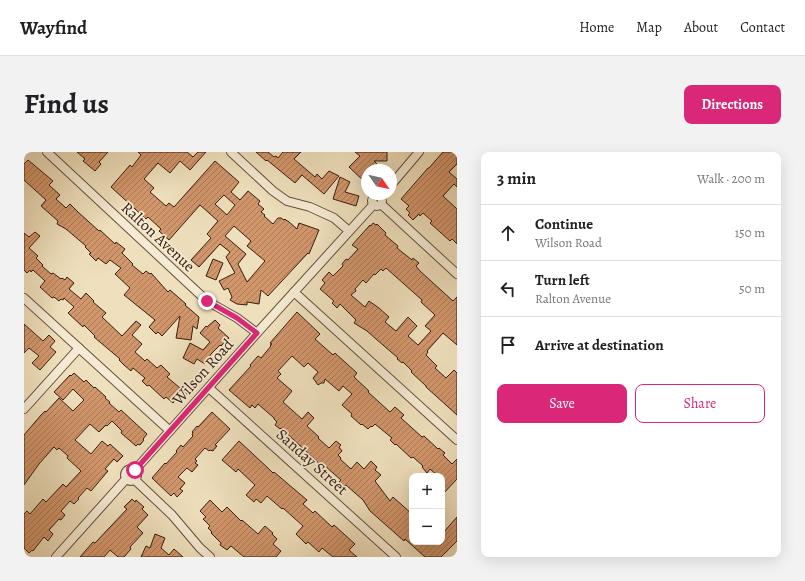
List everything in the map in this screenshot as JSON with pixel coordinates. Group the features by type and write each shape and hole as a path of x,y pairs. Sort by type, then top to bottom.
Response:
{"street":[{"name":"Ralton Avenue","path":"47,152 207,301 237,318 257,333"},
{"path":"232,152 273,191 287,201 310,206 334,218 349,231"},
{"path":"397,178 417,153"},
{"name":"Wilson Road","path":"130,480 136,478 137,474 135,470 257,333 349,231 380,200"},
{"path":"380,200 457,274"},
{"path":"294,292 457,440"},
{"path":"24,298 170,431"},
{"path":"24,409 79,348"},
{"name":"Sanday Street","path":"209,388 396,557"},
{"path":"56,557 130,480 172,515 200,548 210,557"}],"building":[{"path":"77,152 108,152 99,162 101,164 95,171 83,161 85,159"},
{"path":"138,152 187,152 193,157 198,152 206,152 190,170 180,161 170,173 158,163 144,179 154,188 150,192 166,206 169,203 174,207 215,161 239,182 231,192 240,200 248,191 260,201 258,204 264,209 261,212 273,224 278,218 281,218 288,221 297,229 299,223 319,230 309,254 308,253 268,296 261,290 259,304 247,302 247,305 237,304 230,300 232,297 228,288 224,290 219,281 235,273 226,257 230,252 220,244 199,267 191,260 211,238 207,234 218,221 200,205 169,240 159,231 161,229 148,217 146,219 111,187 130,165 132,167 141,155","holes":["224,195 235,205 227,215 215,204","234,226 251,241 247,246 265,261 247,282 238,264 246,254 225,236"]},
{"path":"256,152 268,152 274,157 276,156 278,158 283,152 301,152 294,159 315,177 317,174 322,179 329,171 339,176 324,194 302,175 295,183"},
{"path":"355,152 387,152 387,161 374,161 377,164 361,164 361,178 349,167 360,156"},
{"path":"443,152 457,152 457,164 449,172 457,179 457,187 454,184 443,196 457,209 457,244 452,239 450,241 430,223 432,221 423,213 420,216 419,214 413,220 408,215 410,213 406,209 409,206 401,199"},
{"path":"28,160 53,181 49,185 60,195 56,199 66,208 70,204 99,231 100,230 115,244 116,242 125,249 122,253 133,264 132,265 143,274 146,271 150,274 151,273 168,292 170,290 199,317 197,329 193,326 191,340 176,338 180,316 162,336 158,332 156,334 149,327 155,320 124,295 130,288 115,274 121,268 110,260 106,264 98,258 96,261 89,254 91,253 85,247 86,246 66,229 57,224 58,221 41,206 46,200 24,180 24,164"},
{"path":"340,177 350,182 345,192 359,196 356,206 333,199"},
{"path":"373,223 376,225 377,224 386,233 385,235 398,246 397,248 412,260 413,258 419,263 416,266 420,271 453,301 457,297 457,345 443,333 427,351 428,352 426,355 437,366 435,368 446,378 454,370 457,373 457,415 426,387 403,362 402,363 397,359 398,358 367,331 354,323 356,320 340,304 337,308 332,303 334,301 320,289 325,283 322,280 329,272 333,276 343,266 342,264 346,259 348,260 358,249 352,245 370,225 371,226","holes":["386,268 422,300 421,302 435,315 425,326 431,331 418,345 408,336 417,326 408,317 396,331 385,322 389,317 379,308 369,301 365,307 351,295 356,291 355,289 363,280 366,283 374,274 375,275 381,269 383,271"]},
{"path":"35,232 40,236 29,248 38,256 36,258 43,265 42,266 51,274 53,273 65,280 67,277 74,283 69,289 81,299 86,293 94,301 93,302 106,313 102,317 122,336 136,321 141,325 132,335 142,344 135,352 145,361 147,359 157,368 161,365 170,374 167,377 180,388 184,385 190,390 178,403 175,400 173,403 166,397 164,399 149,385 147,386 142,381 145,378 133,368 131,371 119,360 120,359 94,337 95,336 84,325 83,327 68,313 74,307 64,298 63,300 61,299 59,301 54,297 52,298 40,287 45,281 33,270 31,272 30,270 27,273 24,270 24,233 29,237"},
{"path":"213,259 223,263 216,280 206,276"},
{"path":"297,312 320,334 315,339 333,355 335,353 357,373 354,377 369,391 368,392 390,412 395,407 404,415 401,418 422,437 424,436 438,449 439,448 445,453 443,455 452,464 457,459 457,479 445,492 445,473 435,473 430,469 427,473 422,467 423,466 413,457 411,458 396,444 395,445 390,440 392,438 375,424 368,429 351,416 352,414 342,405 352,394 343,386 339,391 325,379 324,383 318,385 313,378 318,372 308,363 304,367 292,356 278,371 281,374 277,378 292,391 283,402 302,419 308,412 314,418 307,426 319,437 318,438 329,448 336,441 341,445 339,447 342,451 338,455 341,458 340,459 351,469 357,462 364,469 371,461 377,467 375,470 381,475 375,481 390,501 393,497 409,511 409,543 405,539 404,541 370,511 363,500 346,485 344,487 339,482 341,480 325,466 324,468 281,428 280,429 275,425 277,422 274,418 258,404 255,408 252,405 250,408 229,390 258,356 261,358 271,346 270,345 272,344 270,343"},
{"path":"215,320 220,325 218,328 229,338 211,354 205,364 197,359 194,364 183,358 190,343 203,350 210,342 200,333 206,326 207,327"},
{"path":"24,324 43,341 49,335 55,341 50,347 56,352 40,370 32,363 39,356 29,348 24,353"},
{"path":"74,373 84,382 86,380 94,388 95,387 106,397 105,398 110,402 109,403 119,412 121,410 147,434 140,445 138,444 136,446 121,433 122,431 112,421 99,432 90,424 75,440 91,454 102,441 108,446 110,444 123,456 117,462 114,459 105,469 108,471 91,491 87,488 74,504 70,501 61,511 65,515 49,530 53,534 48,541 44,537 33,551 32,550 29,553 24,548 24,514 27,511 30,514 43,499 46,502 63,484 66,487 81,471 59,448 57,450 54,447 39,464 24,485 24,435 41,415 45,411 46,412 59,398 73,411 84,400 73,389 63,400 54,392 70,375 71,376"},
{"path":"212,412 230,429 215,445 217,446 213,451 209,451 205,448 195,459 197,461 195,463 198,465 192,472 187,468 178,477 185,483 180,489 183,491 177,497 174,493 171,496 152,478 177,452 176,451 181,445 183,447 193,436 192,432"},
{"path":"239,441 273,473 274,472 307,500 303,504 313,513 315,511 332,527 334,525 355,544 349,550 357,557 333,557 322,548 319,552 308,542 306,544 296,534 303,526 283,508 282,509 267,496 261,503 256,499 254,502 246,495 255,485 238,469 236,472 222,460"},
{"path":"132,499 135,502 136,500 144,507 142,509 148,515 137,527 143,533 130,547 131,549 124,557 118,557 110,550 104,557 80,557 93,542 95,543 127,509 124,507"},
{"path":"210,500 222,512 227,507 241,521 242,520 258,534 265,526 277,539 273,544 281,551 276,557 244,557 231,546 227,550 220,545 221,543 208,528 210,526 203,519 206,517 200,511"},
{"path":"457,517 457,541 441,557 425,557 412,545 445,545 445,531"},
{"path":"155,534 165,538 161,548 169,555 174,549 183,557 141,557 146,546 150,548"}],"route":[{"path":"135,470 257,333 237,318 207,301"}]}
